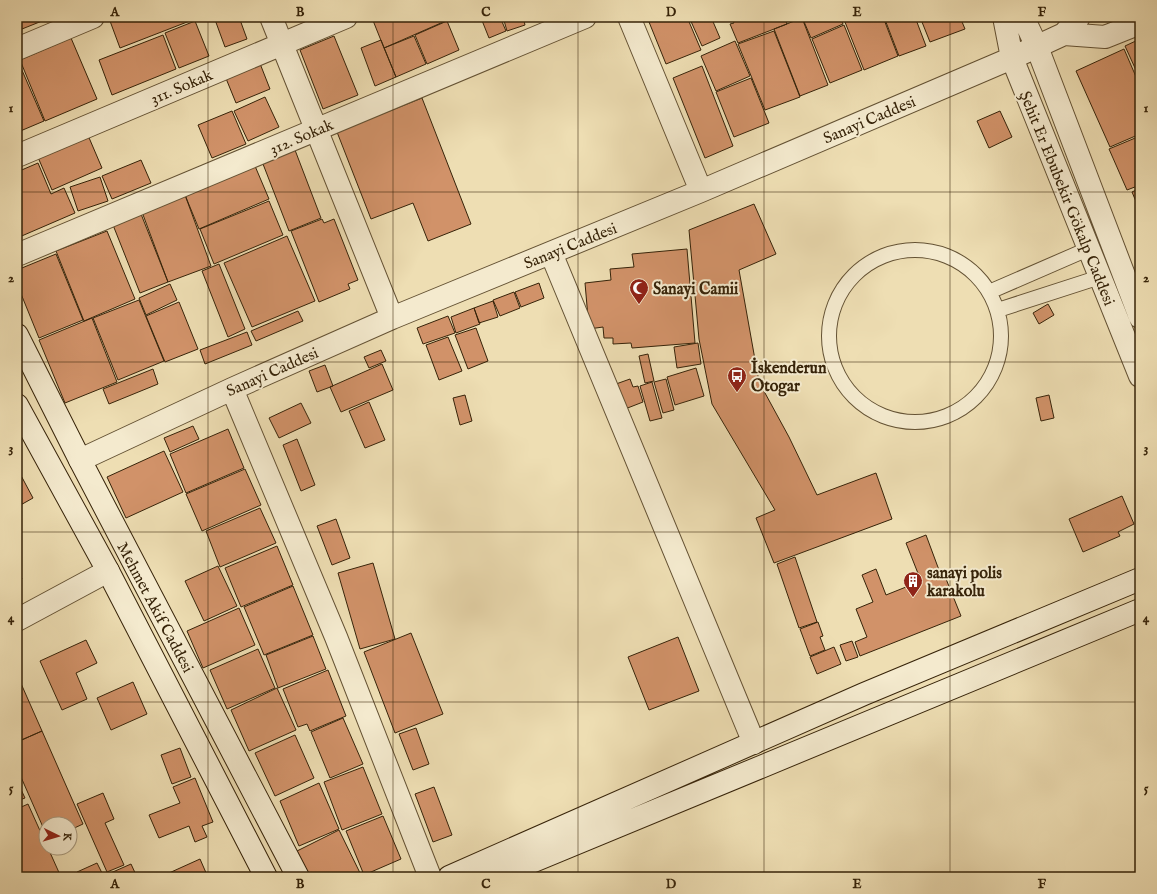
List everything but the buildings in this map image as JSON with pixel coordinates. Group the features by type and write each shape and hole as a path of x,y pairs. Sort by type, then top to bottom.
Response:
{"street":[{"path":"17,49 93,17"},
{"path":"271,17 392,318"},
{"name":"311. Sokak","path":"17,156 346,17"},
{"name":"312. Sokak","path":"17,255 585,17"},
{"path":"629,17 701,191"},
{"name":"Şehit Er Ebubekir Gökalp Caddesi","path":"1004,17 1012,58 1140,376"},
{"name":"Şehit Er Ebubekir Gökalp Caddesi","path":"1023,17 1037,47 1140,317"},
{"name":"Sanayi Caddesi","path":"80,460 232,389 392,318 701,191 1037,47 1064,34 1079,17"},
{"name":"Sanayi Caddesi","path":"1064,34 1105,37 1140,23"},
{"path":"551,253 754,743"},
{"name":"Mehmet Akif Caddesi","path":"17,335 80,460 298,877"},
{"path":"232,389 336,637 430,877"},
{"path":"17,405 108,571 266,877"},
{"path":"17,620 108,571"},
{"path":"449,877 872,691 1140,579"},
{"path":"495,877 1140,610"}],"lane":[{"path":"911,249 940,252 965,265 985,285 989,292 998,310 1001,339 996,367 981,392 959,410 933,421 904,422 876,414 853,397 837,373 829,346 830,318 841,291 859,270 884,255 911,249"},
{"path":"989,292 1088,249"},
{"path":"998,310 1100,278"}],"place":[{"name":"Sanayi Camii","path":"639,305"},
{"name":"İskenderun Otogar","path":"737,393"},
{"name":"sanayi polis karakolu","path":"913,598"}]}
